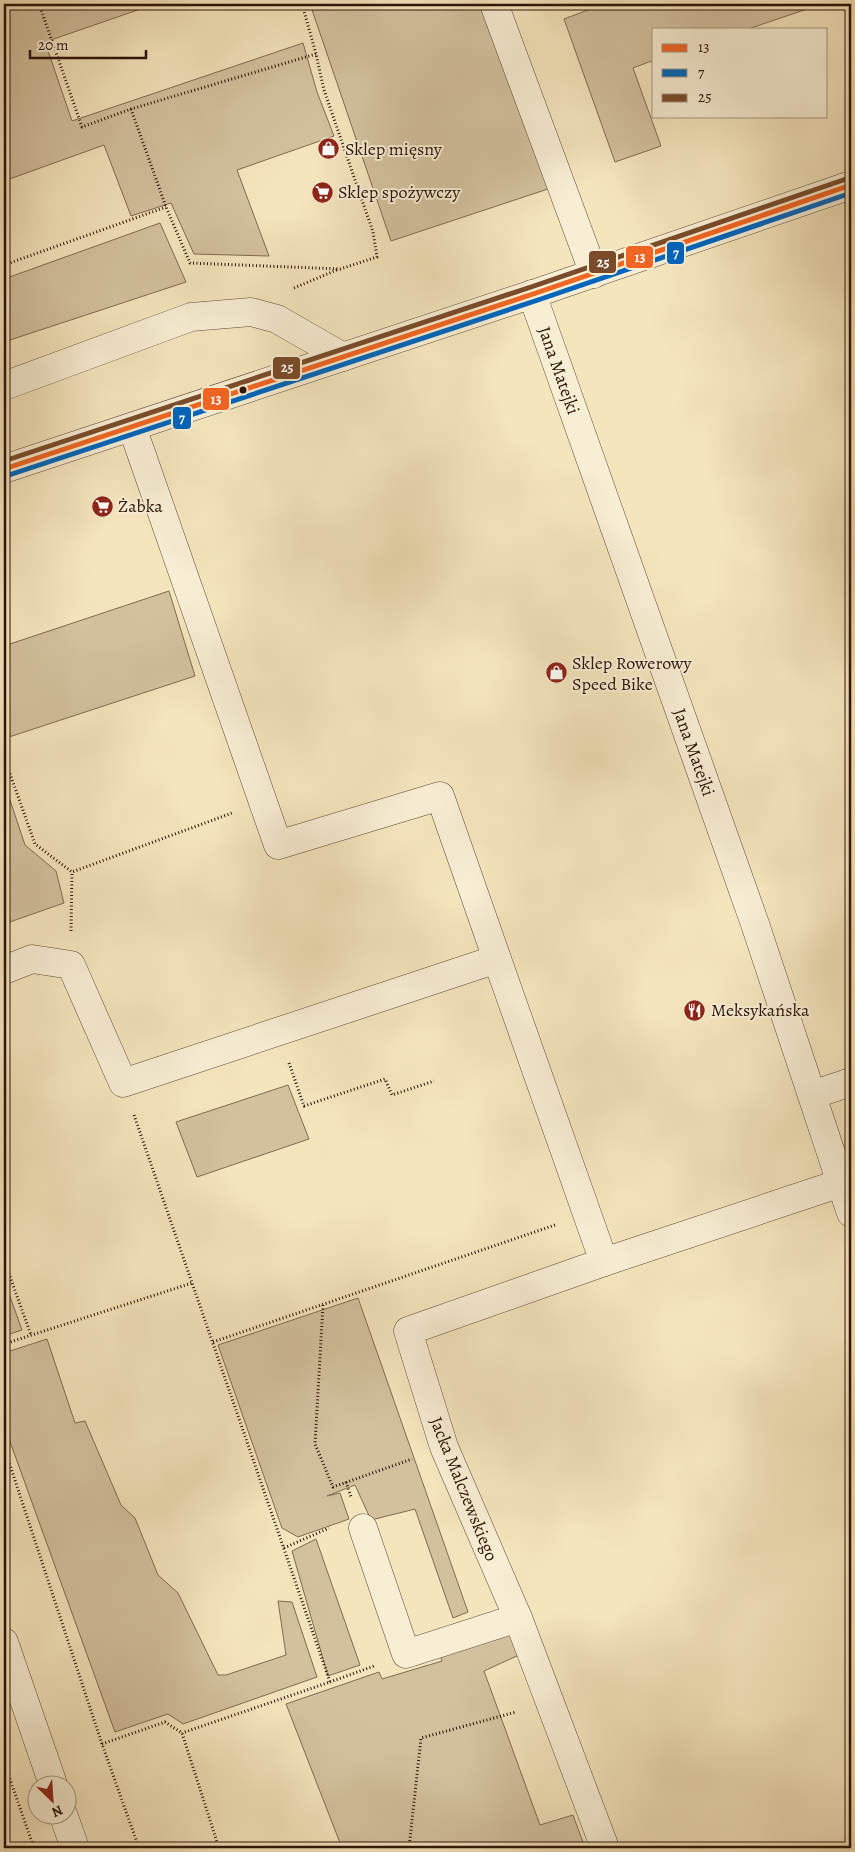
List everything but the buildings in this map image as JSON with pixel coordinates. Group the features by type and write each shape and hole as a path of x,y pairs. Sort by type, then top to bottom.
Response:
{"street":[{"path":"494,4 594,274"},
{"path":"4,470 594,274 851,185"},
{"name":"Jana Matejki","path":"532,294 676,706 755,924 851,1213"},
{"path":"4,386 191,317 251,312 277,319 343,357"},
{"path":"132,426 278,845 440,796 604,1262"},
{"path":"4,970 32,960 70,965 123,1083 497,959"},
{"path":"812,1095 851,1082"},
{"name":"Jacka Malczewskiego","path":"605,1848 518,1618 444,1448 408,1331 604,1262 842,1184"},
{"path":"363,1528 406,1654 518,1618"},
{"path":"4,1642 50,1774"},
{"path":"67,1824 75,1848"}],"path":[{"path":"39,4 82,127 131,109 316,54"},
{"path":"277,319 282,293 340,269 376,257 373,232 324,90 302,4"},
{"path":"131,109 166,207 190,263 340,269"},
{"path":"4,265 166,207"},
{"path":"4,757 34,844 72,872"},
{"path":"72,872 262,802"},
{"path":"70,965 72,872"},
{"path":"279,1032 304,1106 385,1079 392,1095 434,1081"},
{"path":"123,1083 330,1682"},
{"path":"213,1342 587,1214"},
{"path":"4,1260 31,1335"},
{"path":"4,1344 192,1283"},
{"path":"323,1304 316,1444 333,1487 444,1448"},
{"path":"4,1446 102,1744 139,1848"},
{"path":"182,1733 406,1654"},
{"path":"409,1848 422,1738 550,1703"},
{"path":"102,1744 165,1722 182,1733 219,1848"},
{"path":"4,1762 34,1848"}],"shaded area":[{"path":"4,4 155,4 45,42 72,121 303,43 317,92 334,136 237,170 269,256 194,254 171,203 131,216 104,145 4,181"},
{"path":"310,4 487,4 554,187 391,241"},
{"path":"604,4 822,4 751,28 652,28 652,61 633,68 661,146 615,162 564,19"},
{"path":"160,223 186,282 4,342 4,279"},
{"path":"169,591 195,676 6,738 4,732 4,646"},
{"path":"4,782 25,845 56,871 64,903 4,924"},
{"path":"288,1085 309,1139 197,1177 176,1122"},
{"path":"4,1280 22,1330 4,1336"},
{"path":"358,1298 468,1612 453,1618 415,1509 371,1520 355,1485 327,1496 340,1493 349,1519 298,1537 282,1528 218,1345"},
{"path":"47,1339 75,1423 85,1421 121,1505 135,1518 158,1575 178,1593 218,1675 226,1675 286,1655 278,1601 292,1602 317,1677 183,1724 168,1714 115,1732 4,1425 4,1353"},
{"path":"316,1539 360,1665 328,1676 292,1551"},
{"path":"509,1631 519,1655 484,1671 540,1825 573,1815 585,1848 342,1848 286,1704 379,1672 382,1679 442,1661 439,1653"}],"transit line":[{"name":"25","path":"4,461 534,286 849,178"},
{"name":"13","path":"4,469 536,293 851,185"},
{"name":"7","path":"6,476 538,300 851,193"}],"place":[{"name":"Sklep mięsny","path":"329,149"},
{"name":"Sklep spożywczy","path":"322,192"},
{"name":"Żabka","path":"102,506"},
{"name":"Sklep Rowerowy Speed Bike","path":"556,673"},
{"name":"Meksykańska","path":"695,1010"}]}
